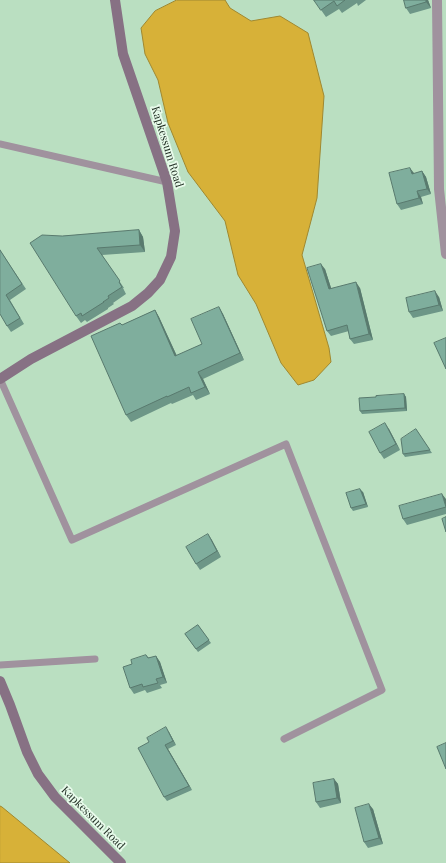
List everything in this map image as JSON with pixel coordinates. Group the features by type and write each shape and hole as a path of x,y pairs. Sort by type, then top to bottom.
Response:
{"street":[{"name":"Kapkessum Road","path":"0,379 31,359 132,306 148,294 160,280 171,257 175,231 167,182 123,54 116,0"},
{"path":"438,0 439,189 446,254"},
{"name":"Kapkessum Road","path":"0,681 27,752 38,774 55,797 120,863"}],"lane":[{"path":"0,144 167,182"},
{"path":"0,379 72,540 286,444 382,690 284,739"},
{"path":"0,665 95,658"}],"shaded area":[{"path":"177,0 225,0 230,8 251,21 280,16 308,33 324,96 317,198 302,255 329,348 331,362 314,380 298,385 281,363 256,304 238,275 225,221 188,172 168,123 158,80 145,54 141,28 155,11"},
{"path":"0,806 2,807 70,863 0,863"}],"building":[{"path":"314,0 345,0 337,6 334,1 321,10"},
{"path":"404,0 426,0 426,2 406,8"},
{"path":"410,168 412,174 422,171 427,189 417,191 419,198 397,204 389,173"},
{"path":"139,230 140,245 97,248 120,281 119,282 122,287 108,296 109,298 104,302 82,316 81,313 76,316 30,243 42,235 62,236"},
{"path":"0,250 22,284 6,295 20,318 7,326 0,314"},
{"path":"321,264 329,289 356,282 369,334 350,339 347,325 327,331 307,268"},
{"path":"435,291 439,305 409,312 406,298"},
{"path":"219,307 240,353 198,372 205,387 191,393 189,387 126,415 91,336 120,323 122,325 155,310 175,356 202,344 191,319"},
{"path":"446,338 446,369 434,343"},
{"path":"404,394 405,408 360,411 359,398"},
{"path":"385,423 396,444 380,453 369,432"},
{"path":"416,429 430,450 403,454 401,439"},
{"path":"360,489 366,504 351,508 346,493"},
{"path":"442,494 446,507 403,519 399,506"},
{"path":"446,517 446,532 442,519"},
{"path":"208,534 217,551 196,564 186,547"},
{"path":"198,625 209,640 196,649 185,634"},
{"path":"146,655 148,658 156,656 163,677 156,679 158,683 143,687 142,684 130,688 123,667 132,664 131,660"},
{"path":"166,727 173,741 165,745 189,786 164,797 138,748 149,742 147,738"},
{"path":"446,743 446,769 437,747"},
{"path":"334,779 337,798 316,802 313,783"},
{"path":"369,804 379,838 364,842 355,808"}]}
